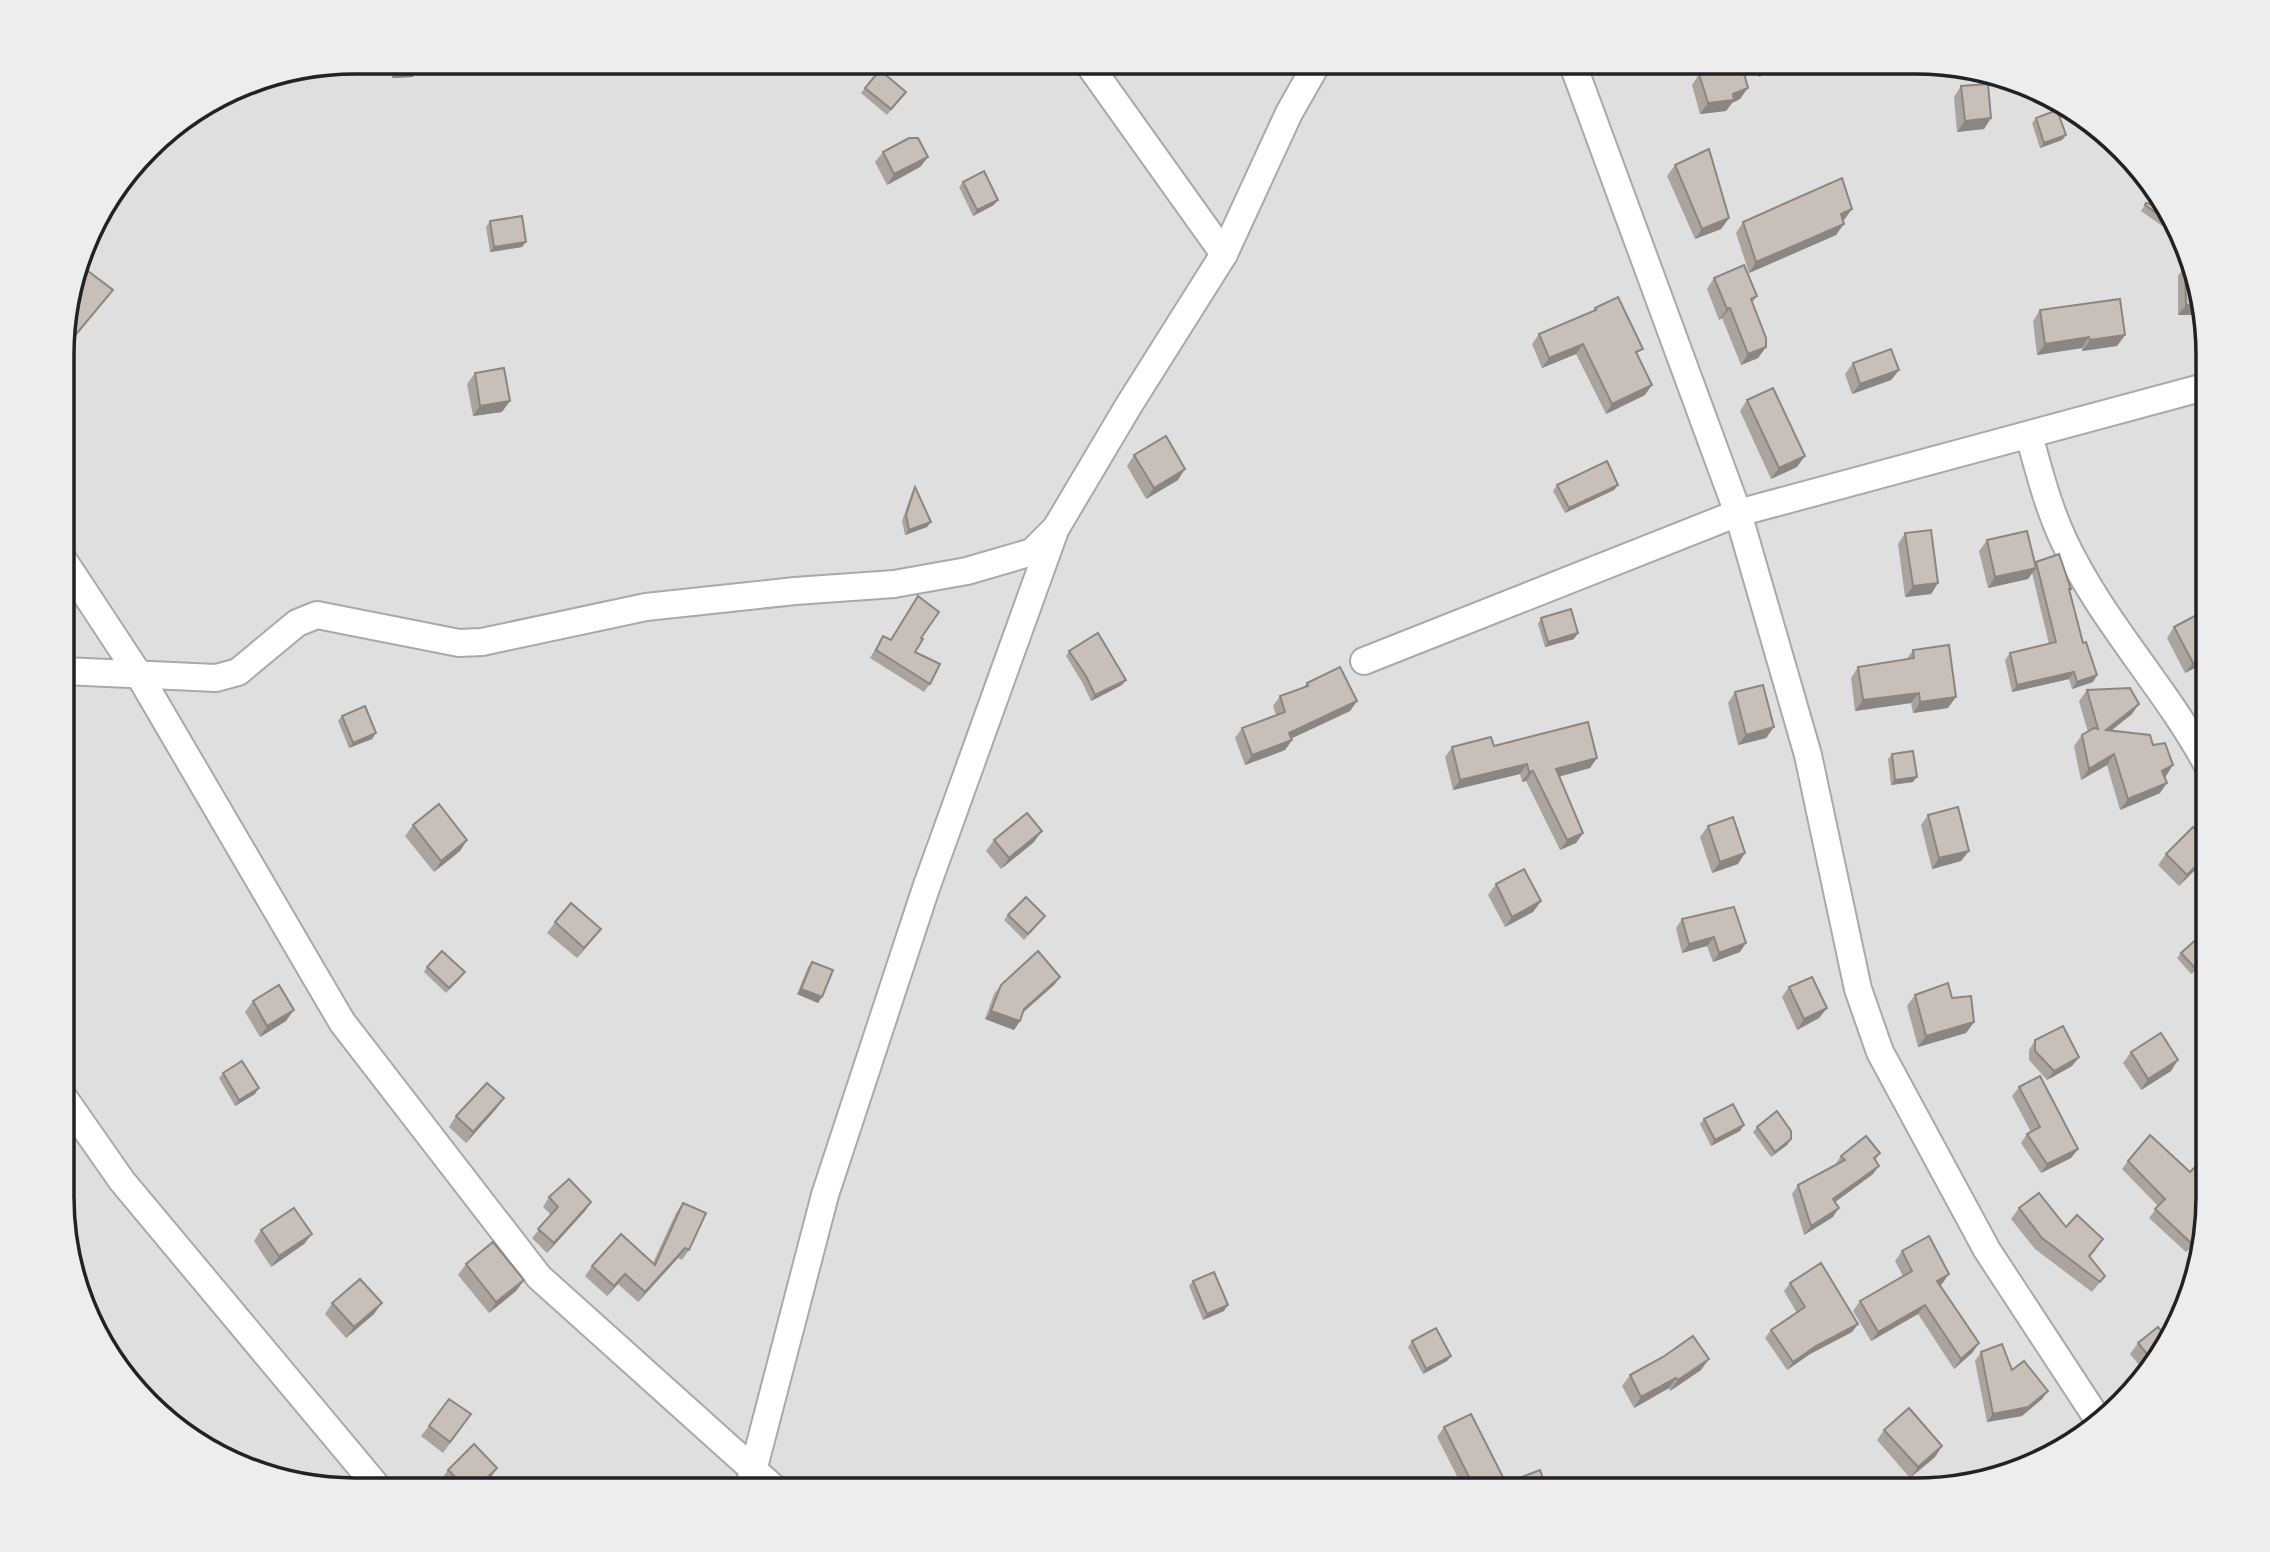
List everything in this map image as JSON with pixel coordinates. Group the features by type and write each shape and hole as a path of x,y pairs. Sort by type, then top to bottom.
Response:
{"street":[{"path":"1096,74 1224,254"},
{"path":"752,1478 825,1195 926,888 1056,528 1224,254 1289,113 1311,74"},
{"path":"1576,74 1738,513 1808,755 1858,989 1880,1052 1987,1250 2094,1414"},
{"path":"1364,661 1738,513 2196,389"},
{"path":"2029,435 2044,493 2064,542 2115,628 2196,744"},
{"path":"74,672 216,678 238,671 297,623 317,615 459,643 482,642 646,607 795,591 894,584 967,571 1032,552 1056,528"},
{"path":"74,576 139,675 342,1021 366,1054 540,1277 749,1478"},
{"path":"74,1112 122,1181 370,1478"}],"shaded area":[{"path":"336,74 1934,74 2006,88 2040,102 2072,121 2101,143 2127,169 2159,214 2182,264 2196,336 2196,1216 2182,1288 2168,1322 2149,1354 2127,1383 2101,1409 2056,1441 2006,1464 1934,1478 336,1478 264,1464 230,1450 198,1431 169,1409 143,1383 111,1338 88,1288 76,1234 74,336 83,282 102,230 132,183 169,143 230,102 282,83"}],"building":[{"path":"877,74 885,74 906,92 891,109 865,88"},
{"path":"1699,74 1744,74 1748,88 1733,94 1734,100 1708,103"},
{"path":"1988,84 1991,118 1965,121 1961,86"},
{"path":"2056,111 2066,135 2044,143 2036,118"},
{"path":"909,138 918,138 928,157 894,174 883,152"},
{"path":"1709,149 1729,218 1702,229 1675,165"},
{"path":"984,171 998,200 977,210 963,182"},
{"path":"1842,178 1852,209 1841,214 1844,224 1756,262 1743,222"},
{"path":"2145,205 2153,205 2160,215"},
{"path":"522,216 526,242 494,247 490,221"},
{"path":"1744,265 1757,296 1751,299 1766,338 1766,347 1748,354 1730,308 1727,309 1714,278"},
{"path":"88,271 113,290 74,337 79,300"},
{"path":"2185,276 2192,305 2186,305"},
{"path":"1618,297 1643,349 1636,352 1652,385 1612,404 1583,344 1549,358 1539,334 1596,310 1595,308"},
{"path":"2120,299 2125,335 2045,344 2040,310"},
{"path":"1891,349 1899,370 1860,384 1853,363"},
{"path":"504,368 510,401 480,406 475,373"},
{"path":"1773,388 1805,456 1779,468 1747,400"},
{"path":"1166,436 1185,469 1154,488 1134,455"},
{"path":"1607,461 1618,485 1569,508 1557,485"},
{"path":"915,487 931,522 909,530 906,515"},
{"path":"1931,530 1938,583 1913,586 1905,533"},
{"path":"2027,531 2036,568 1995,577 1987,540"},
{"path":"2059,554 2071,589 2083,643 2086,642 2097,675 2077,682 2074,672 2017,685 2010,653 2056,642 2036,562"},
{"path":"918,596 939,612 915,652 940,664 930,684 876,650 883,636 891,640"},
{"path":"1571,609 1578,633 1548,642 1541,618"},
{"path":"2196,615 2196,661 2193,663 2174,627"},
{"path":"1098,633 1126,680 1095,695 1069,651"},
{"path":"1949,645 1956,697 1920,702 1919,693 1863,700 1858,667 1914,658 1913,650"},
{"path":"1340,667 1357,701 1289,733 1292,740 1252,755 1242,728 1285,712 1280,696 1308,686 1307,683"},
{"path":"1763,685 1774,727 1746,735 1735,692"},
{"path":"2130,688 2139,704 2106,730 2150,735 2153,745 2165,743 2173,765 2162,771 2167,783 2128,799 2114,754 2089,769 2082,735 2094,728 2098,729 2087,690"},
{"path":"365,706 376,733 353,743 342,716"},
{"path":"1588,722 1597,758 1556,769 1583,833 1567,840 1527,764 1460,780 1452,747 1491,737 1494,746"},
{"path":"1913,751 1917,777 1895,780 1892,754"},
{"path":"439,804 467,840 441,861 413,825"},
{"path":"1958,807 1969,851 1939,858 1928,815"},
{"path":"1027,813 1042,831 1009,858 994,840"},
{"path":"1733,817 1745,853 1720,862 1708,826"},
{"path":"2193,827 2196,830 2196,866 2187,875 2166,854"},
{"path":"1524,869 1541,901 1512,917 1496,884"},
{"path":"1026,897 1045,916 1028,934 1008,915"},
{"path":"571,903 601,929 584,948 555,922"},
{"path":"1734,907 1746,943 1719,953 1714,937 1689,944 1682,919"},
{"path":"2196,940 2196,967 2195,968 2181,953"},
{"path":"442,951 465,972 449,988 427,967"},
{"path":"1038,951 1060,977 1024,1009 1020,1021 991,1011 1001,985"},
{"path":"812,962 833,970 822,997 801,989"},
{"path":"1812,977 1827,1008 1804,1019 1789,987"},
{"path":"1948,983 1952,998 1971,996 1974,1022 1926,1036 1915,995"},
{"path":"279,985 294,1010 267,1026 253,1001"},
{"path":"2063,1026 2079,1057 2054,1071 2035,1051 2035,1040"},
{"path":"2161,1033 2178,1060 2148,1079 2131,1052"},
{"path":"242,1061 259,1088 239,1100 223,1073"},
{"path":"2040,1076 2078,1149 2047,1164 2027,1134 2040,1127 2019,1087"},
{"path":"487,1083 504,1098 473,1132 456,1116"},
{"path":"1733,1104 1744,1125 1715,1140 1704,1119"},
{"path":"1777,1111 1791,1131 1791,1139 1775,1152 1757,1127"},
{"path":"2150,1135 2190,1172 2196,1166 2196,1216 2192,1244 2155,1209 2165,1199 2128,1161"},
{"path":"1866,1136 1880,1153 1874,1158 1879,1166 1833,1199 1839,1208 1811,1226 1798,1185 1845,1160 1841,1156"},
{"path":"569,1179 591,1202 554,1243 538,1229 558,1207 549,1197"},
{"path":"2039,1193 2066,1227 2077,1215 2103,1239 2089,1256 2105,1276 2100,1282 2042,1238 2019,1208"},
{"path":"683,1203 706,1213 689,1250 685,1248 645,1292 625,1274 614,1286 592,1266 621,1234 655,1265"},
{"path":"294,1208 312,1234 279,1256 261,1230"},
{"path":"1929,1236 1949,1274 1937,1281 1979,1343 1961,1359 1925,1305 1878,1332 1860,1301 1912,1271 1902,1251"},
{"path":"493,1242 524,1280 496,1302 466,1264"},
{"path":"1821,1263 1858,1324 1816,1346 1793,1362 1771,1330 1805,1307 1790,1283"},
{"path":"1214,1272 1228,1305 1207,1314 1193,1281"},
{"path":"360,1279 382,1303 354,1327 332,1303"},
{"path":"2158,1327 2162,1332 2148,1355 2138,1343"},
{"path":"1436,1328 1451,1356 1426,1369 1412,1341"},
{"path":"1693,1336 1709,1359 1678,1380 1676,1378 1641,1397 1630,1375"},
{"path":"2002,1344 2012,1370 2024,1361 2048,1391 2028,1407 1993,1414 1981,1352"},
{"path":"449,1399 471,1414 450,1442 429,1426"},
{"path":"1909,1408 1942,1446 1918,1467 1884,1430"},
{"path":"1471,1414 1503,1478 1470,1478 1444,1427"},
{"path":"474,1444 497,1468 487,1478 456,1478 448,1470"},
{"path":"1540,1470 1543,1478 1519,1478"}]}
